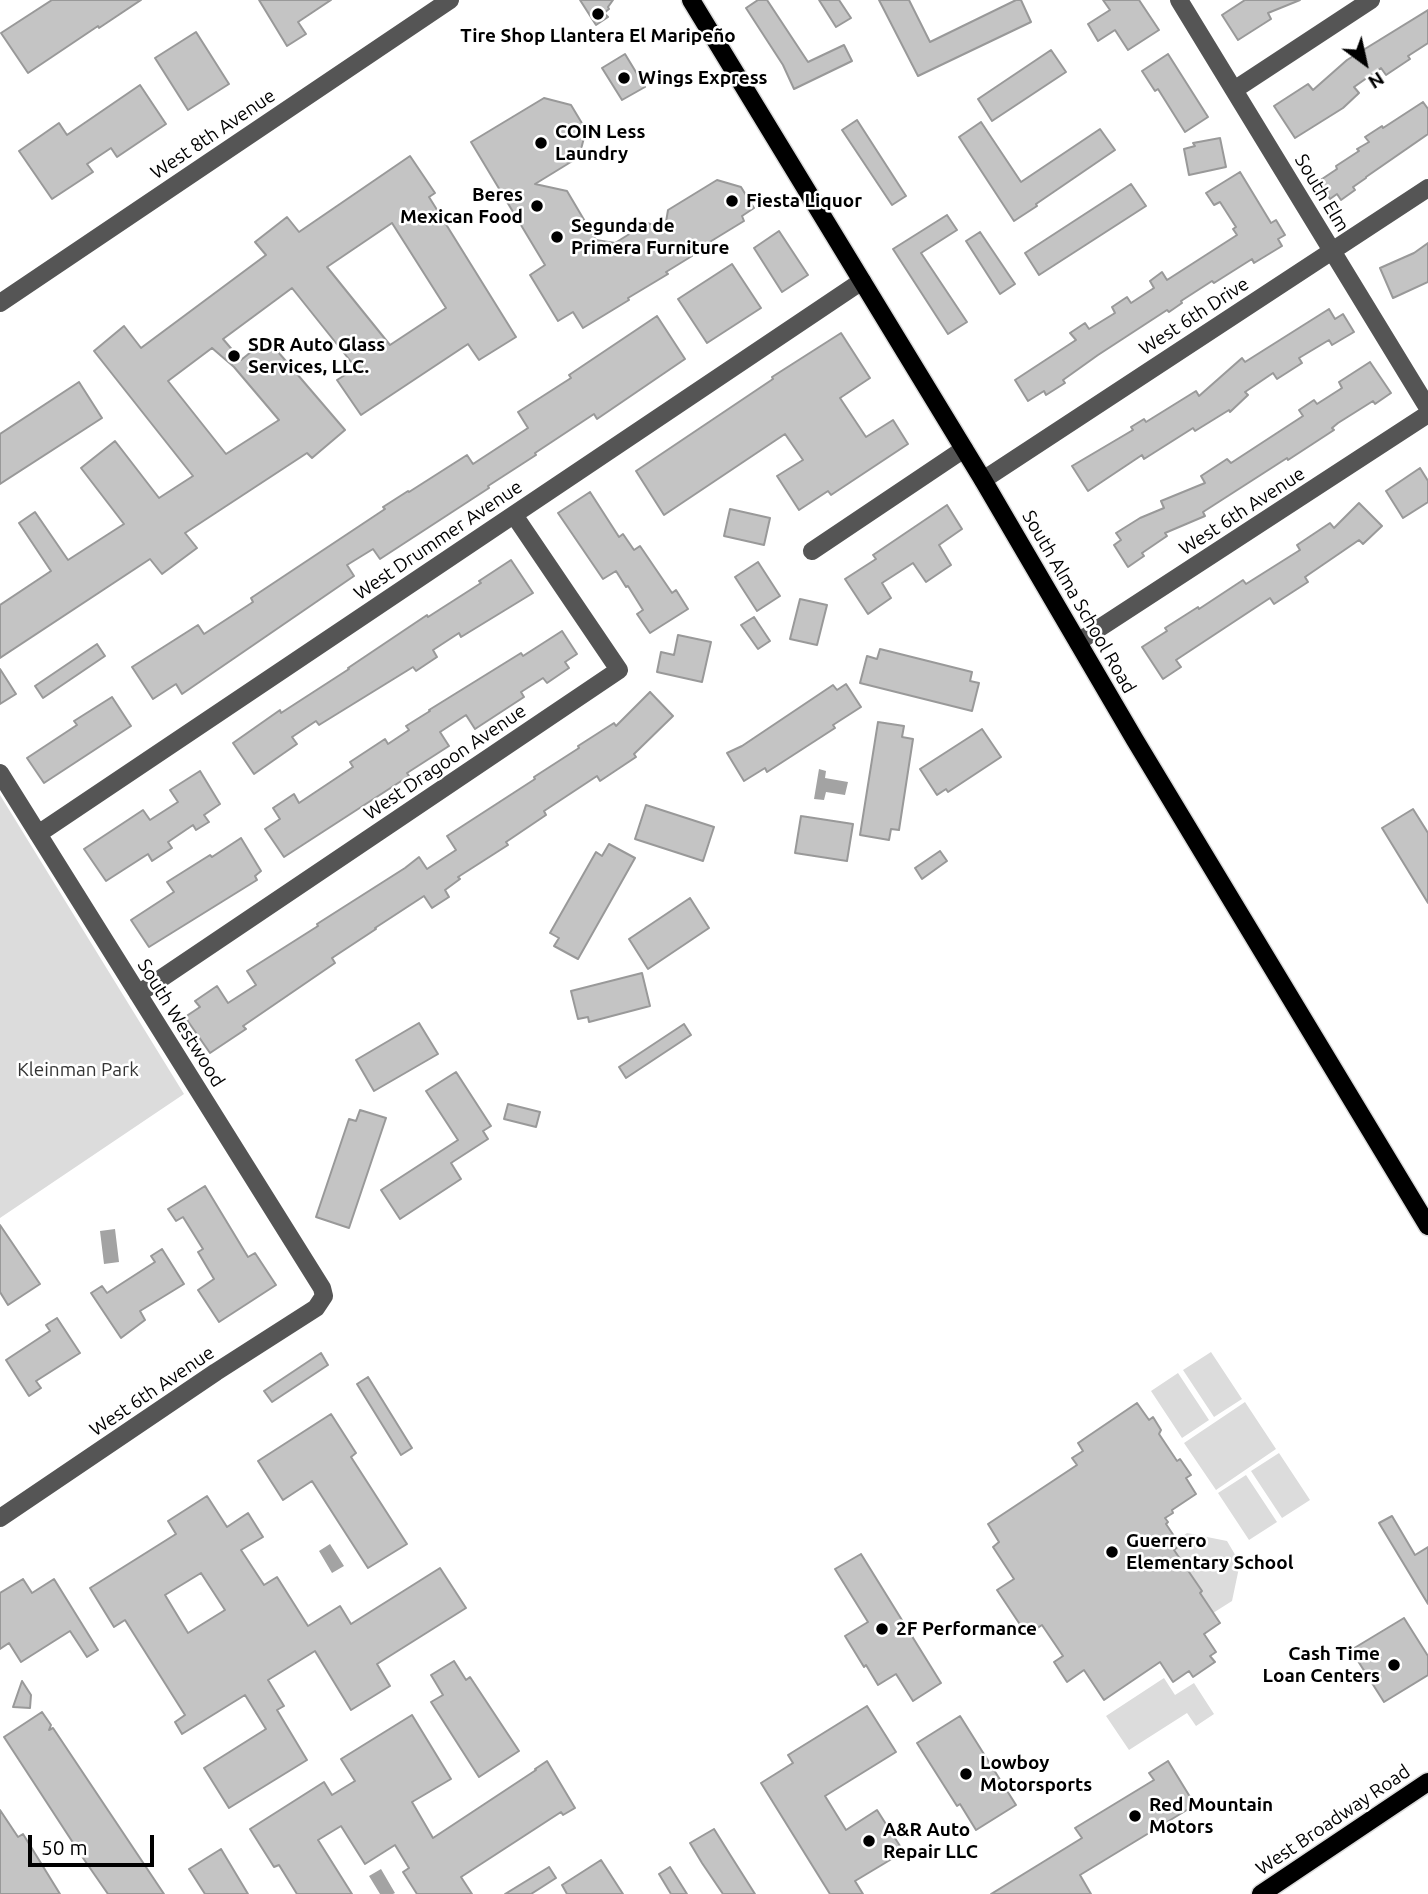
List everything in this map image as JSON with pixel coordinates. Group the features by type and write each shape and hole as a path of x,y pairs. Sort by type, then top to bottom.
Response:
{"main road":[{"name":"South Alma School Road","path":"691,0 983,480 1428,1226"},
{"name":"West Broadway Road","path":"1261,1894 1428,1782"}],"street":[{"name":"West 8th Avenue","path":"0,303 450,0"},
{"name":"South Elm","path":"1180,0 1428,408"},
{"path":"1234,90 1371,0"},
{"name":"West 6th Drive","path":"983,480 1428,188"},
{"name":"West Drummer Avenue","path":"38,834 862,281"},
{"name":"West 6th Avenue","path":"1078,642 1428,414"},
{"path":"813,551 964,449"},
{"name":"West Dragoon Avenue","path":"138,994 620,670 514,514"},
{"name":"South Westwood","path":"0,773 315,1277 324,1296"},
{"name":"West 6th Avenue","path":"0,1518 316,1308 324,1296"}],"green space":[{"name":"Kleinman Park","path":"0,795 184,1094 0,1218"},
{"path":"1211,1352 1242,1399 1214,1417 1183,1370"},
{"path":"1178,1373 1209,1420 1182,1438 1151,1391"},
{"path":"1245,1402 1276,1449 1216,1490 1184,1443"},
{"path":"1279,1453 1310,1500 1282,1518 1251,1471"},
{"path":"1246,1475 1277,1522 1249,1540 1218,1493"},
{"path":"1187,1533 1227,1541 1240,1563 1232,1601 1213,1613 1200,1593 1202,1591 1174,1550 1180,1545 1177,1540"},
{"path":"1164,1678 1175,1695 1194,1683 1214,1714 1196,1726 1187,1713 1129,1750 1106,1716"}],"shaded area":[{"path":"819,769 826,771 825,778 848,782 845,795 826,792 824,800 814,799"},
{"path":"115,1229 119,1262 104,1264 100,1231"},
{"path":"330,1544 344,1566 332,1573 319,1551"},
{"path":"381,1869 395,1893 380,1894 369,1876"}],"building":[{"path":"52,0 141,0 28,73 1,33"},
{"path":"259,0 331,0 298,22 306,34 287,46"},
{"name":"Tire Shop Llantera El Maripeño","path":"580,0 613,0 604,13 608,17 596,25"},
{"path":"758,0 767,0 808,62 844,45 852,61 794,89 783,65 746,8"},
{"path":"819,0 839,0 851,18 836,27"},
{"path":"879,0 909,0 930,42 1016,0 1021,0 1031,22 918,76"},
{"path":"1103,0 1139,0 1159,30 1128,50 1115,30 1098,41 1088,24 1110,10"},
{"path":"1245,0 1300,0 1268,13 1271,19 1238,40 1222,15"},
{"path":"1428,10 1428,43 1386,75 1381,68 1354,87 1359,93 1343,108 1295,138 1274,106 1308,84 1313,90 1347,60"},
{"path":"196,32 229,84 188,110 155,58"},
{"path":"1051,50 1066,72 992,121 978,99"},
{"name":"Wings Express","path":"625,54 645,87 622,100 602,68"},
{"path":"1168,54 1208,117 1185,132 1158,89 1155,91 1142,71"},
{"path":"140,85 166,124 117,157 111,148 87,164 93,172 52,199 19,151 59,123 67,135"},
{"path":"544,98 571,105 586,130 579,157 535,184 567,191 596,240 615,243 647,223 665,228 668,210 717,180 741,187 754,208 742,216 744,221 690,254 692,256 666,272 668,274 583,328 573,312 558,321 530,275 545,265 471,142"},
{"path":"1423,102 1428,109 1428,134 1366,177 1353,187 1355,190 1341,200 1337,194 1330,199 1319,181 1369,142 1365,137"},
{"path":"857,120 906,196 892,205 842,130"},
{"path":"981,122 1021,182 1100,129 1115,150 1014,221 959,137"},
{"path":"1220,138 1226,167 1189,175 1184,149 1195,146 1193,143"},
{"path":"410,156 435,193 429,197 516,337 479,360 468,344 361,415 337,380 356,368 292,288 223,339 241,360 267,339 345,430 312,458 307,453 185,533 197,548 162,574 150,559 0,658 0,605 51,571 19,523 35,512 68,560 124,524 81,468 115,441 159,498 193,476 94,351 124,326 141,348 266,255 255,242 287,217 299,232","holes":["392,223 446,308 390,345 327,267","212,348 234,367 279,420 226,454 168,381"]},
{"path":"1240,172 1271,223 1276,220 1285,235 1278,239 1282,246 1254,263 1252,259 1214,283 1212,281 1169,312 1167,310 1098,355 1063,380 1065,383 1046,395 1044,391 1028,401 1015,380 1076,340 1070,333 1085,323 1089,329 1115,313 1112,307 1127,297 1131,303 1154,288 1150,281 1162,272 1167,280 1237,235 1233,229 1236,227 1220,202 1214,205 1206,193"},
{"path":"1131,184 1146,206 1039,275 1025,253"},
{"path":"947,215 957,230 921,253 967,322 948,334 893,249"},
{"path":"779,231 808,275 782,292 754,248"},
{"path":"980,232 1015,284 1000,294 966,241"},
{"path":"1428,243 1428,282 1393,298 1380,268 1414,253"},
{"path":"732,264 761,308 707,343 678,299"},
{"path":"1329,309 1335,319 1343,314 1354,332 1332,345 1329,340 1299,358 1302,363 1277,379 1273,373 1245,392 1248,395 1230,412 1229,410 1195,431 1193,428 1144,459 1142,455 1088,491 1072,466 1133,430 1131,427 1144,419 1146,422 1196,391 1199,396 1242,358 1245,362"},
{"path":"657,316 685,359 597,419 594,414 488,486 489,488 380,559 373,549 347,565 354,576 182,694 176,684 153,699 132,667 198,625 204,634 253,602 251,598 408,491 467,455 473,464 528,428 518,412 571,378 569,375"},
{"path":"841,333 870,378 840,398 866,437 893,420 908,444 831,495 828,491 799,510 777,476 803,460 785,434 664,515 636,471"},
{"path":"1370,362 1391,393 1338,423 1332,428 1334,430 1203,512 1205,516 1165,533 1167,536 1142,553 1144,556 1128,567 1114,545 1121,540 1116,533 1140,518 1164,508 1161,501 1205,483 1201,476 1227,459 1231,463 1303,416 1299,410 1314,400 1317,404 1342,388 1339,382"},
{"path":"79,382 102,418 0,484 0,434"},
{"path":"1420,468 1428,481 1428,502 1403,518 1386,491"},
{"path":"590,492 619,537 623,534 634,550 640,546 672,593 676,590 688,609 650,633 637,614 643,610 628,586 626,587 616,571 603,579 558,513"},
{"path":"1359,503 1382,526 1363,544 1359,540 1305,577 1308,582 1274,604 1270,598 1176,660 1181,667 1163,679 1142,647 1198,607 1199,609 1243,580 1246,584 1300,550 1297,545 1330,523 1334,528"},
{"path":"947,505 962,529 939,545 951,565 926,582 913,563 882,583 891,598 868,614 845,579 876,559 873,555"},
{"path":"730,509 770,518 764,545 724,536"},
{"path":"511,560 533,593 461,637 459,633 433,650 437,657 416,671 413,667 319,725 316,721 292,737 297,744 254,774 233,743 280,710 281,713 349,669 427,615 428,617 481,583 479,581"},
{"path":"758,562 780,596 757,611 735,577"},
{"path":"800,599 827,605 817,645 790,639"},
{"path":"754,617 770,641 758,649 741,625"},
{"path":"562,631 577,654 565,662 569,668 547,683 543,678 521,692 524,697 475,729 466,715 440,732 449,746 407,773 409,776 284,857 265,829 280,819 273,808 294,794 299,803 353,767 350,762 385,739 388,744 409,730 406,726 429,710"},
{"path":"678,635 711,642 702,682 657,672 661,652 674,655"},
{"path":"97,644 105,656 43,698 35,686"},
{"path":"880,649 972,672 970,681 979,683 972,711 860,683 867,656 877,659"},
{"path":"0,669 16,694 0,704"},
{"path":"846,684 861,707 833,725 835,728 767,772 765,768 744,781 727,753 742,746 833,685 837,690"},
{"path":"650,692 673,716 634,754 636,757 600,781 597,776 544,811 546,815 506,842 508,845 458,877 460,879 445,890 449,897 432,908 424,896 375,928 332,958 335,963 243,1026 246,1029 210,1053 185,1017 200,1007 195,1001 217,986 228,1003 256,985 247,971 318,926 317,924 419,857 427,869 456,850 447,836 535,779 534,777 579,748 578,746 614,723 616,726"},
{"path":"112,697 131,726 44,783 27,758 77,725 74,721"},
{"path":"878,722 904,726 902,737 913,739 899,830 891,829 889,840 860,835"},
{"path":"982,729 1001,757 948,792 946,789 937,795 920,769"},
{"path":"200,771 220,804 204,815 209,822 196,830 193,825 168,842 172,848 152,861 148,854 106,881 84,849 143,810 150,820 178,802 170,790"},
{"path":"646,805 714,827 703,861 635,839"},
{"path":"1413,809 1428,833 1428,903 1382,828"},
{"path":"801,816 853,824 847,861 795,853"},
{"path":"241,838 261,871 255,876 257,880 149,947 131,920 174,892 167,882"},
{"path":"609,844 635,858 578,959 554,946 559,938 550,933 596,852 602,856"},
{"path":"940,851 947,861 922,879 915,868"},
{"path":"690,898 709,928 648,969 629,939"},
{"path":"642,973 650,1006 589,1022 588,1017 578,1019 571,991"},
{"path":"419,1023 438,1054 374,1091 356,1060"},
{"path":"684,1024 691,1035 626,1078 619,1067"},
{"path":"456,1072 491,1126 483,1131 488,1139 451,1163 461,1179 400,1219 381,1190 458,1140 426,1091"},
{"path":"508,1104 540,1112 536,1127 504,1119"},
{"path":"360,1110 386,1118 349,1228 316,1217 349,1119 356,1121"},
{"path":"205,1186 248,1257 255,1253 276,1285 219,1322 198,1290 214,1279 198,1252 203,1249 183,1217 176,1221 168,1209"},
{"path":"0,1225 40,1284 8,1305 0,1292"},
{"path":"162,1249 184,1284 140,1311 145,1320 121,1338 91,1293 102,1286 107,1293 155,1262 151,1256"},
{"path":"57,1318 80,1353 36,1381 41,1388 29,1396 6,1360 50,1331 46,1325"},
{"path":"321,1353 328,1365 272,1402 264,1391"},
{"path":"368,1377 412,1448 401,1455 357,1384"},
{"path":"1137,1403 1149,1420 1153,1417 1161,1430 1159,1434 1177,1461 1180,1459 1191,1475 1186,1478 1196,1494 1172,1510 1173,1513 1165,1518 1168,1522 1166,1524 1180,1545 1174,1550 1220,1623 1204,1634 1216,1652 1210,1656 1215,1662 1193,1677 1189,1671 1173,1682 1160,1662 1104,1700 1084,1670 1067,1682 1054,1662 1063,1656 1042,1625 1027,1635 997,1590 1014,1579 993,1547 999,1542 988,1524 1077,1465 1072,1458 1083,1451 1078,1443"},
{"path":"331,1414 356,1453 351,1457 407,1544 368,1568 312,1481 283,1500 258,1461"},
{"path":"207,1496 227,1527 248,1513 263,1537 241,1550 264,1585 277,1577 308,1626 340,1606 351,1624 440,1568 466,1608 377,1664 390,1686 351,1710 315,1651 268,1680 284,1706 277,1710 307,1760 229,1808 204,1768 266,1729 245,1695 182,1734 175,1722 185,1715 125,1620 114,1627 90,1588 176,1534 168,1521","holes":["201,1573 225,1610 188,1633 165,1595"]},
{"path":"1392,1516 1415,1555 1428,1547 1428,1604 1379,1523"},
{"name":"2F Performance","path":"861,1554 941,1683 913,1701 896,1674 878,1685 845,1636 868,1622 835,1569"},
{"path":"23,1579 32,1593 54,1579 98,1650 87,1657 70,1631 21,1662 9,1643 0,1649 0,1593"},
{"name":"Cash Time Loan Centers","path":"1404,1618 1428,1656 1428,1675 1384,1702 1351,1650"},
{"path":"454,1661 466,1680 470,1677 519,1751 479,1777 431,1702 443,1695 431,1675"},
{"path":"22,1681 31,1695 30,1708 13,1707"},
{"path":"867,1706 896,1752 825,1796 846,1830 877,1810 900,1846 892,1852 895,1857 855,1881 863,1894 830,1894 761,1783 793,1763 788,1755"},
{"path":"42,1712 51,1725 49,1730 53,1728 164,1894 108,1894 83,1858 4,1737"},
{"path":"412,1715 451,1779 412,1802 433,1838 547,1761 575,1808 563,1815 561,1812 461,1877 472,1894 417,1894 403,1872 409,1868 395,1845 365,1864 341,1826 318,1840 352,1894 297,1894 279,1865 274,1867 250,1829 324,1782 332,1795 355,1781 341,1759"},
{"name":"Lowboy Motorsports","path":"960,1716 1016,1805 976,1830 960,1804 957,1806 917,1743"},
{"name":"Red Mountain Motors","path":"1168,1761 1195,1805 1080,1875 1091,1894 991,1894 1082,1838 1075,1828 1154,1780 1149,1773"},
{"path":"0,1810 18,1837 23,1834 60,1894 0,1894"},
{"path":"714,1829 755,1894 723,1894 702,1863 690,1843"},
{"path":"221,1849 248,1894 205,1894 189,1869"},
{"path":"601,1860 623,1894 567,1894 562,1885"},
{"path":"549,1867 556,1878 531,1894 505,1894"},
{"path":"670,1867 687,1894 671,1894 659,1874"}],"place":[{"name":"Tire Shop Llantera El Maripeño","path":"598,14"},
{"name":"Wings Express","path":"624,78"},
{"name":"COIN Less Laundry","path":"541,143"},
{"name":"Fiesta Liquor","path":"732,201"},
{"name":"Beres Mexican Food","path":"537,206"},
{"name":"Segunda de Primera Furniture","path":"557,237"},
{"name":"SDR Auto Glass Services, LLC.","path":"234,356"},
{"name":"Guerrero Elementary School","path":"1112,1552"},
{"name":"2F Performance","path":"882,1629"},
{"name":"Cash Time Loan Centers","path":"1394,1665"},
{"name":"Lowboy Motorsports","path":"966,1774"},
{"name":"Red Mountain Motors","path":"1135,1816"},
{"name":"A&R Auto Repair LLC","path":"869,1841"}]}
